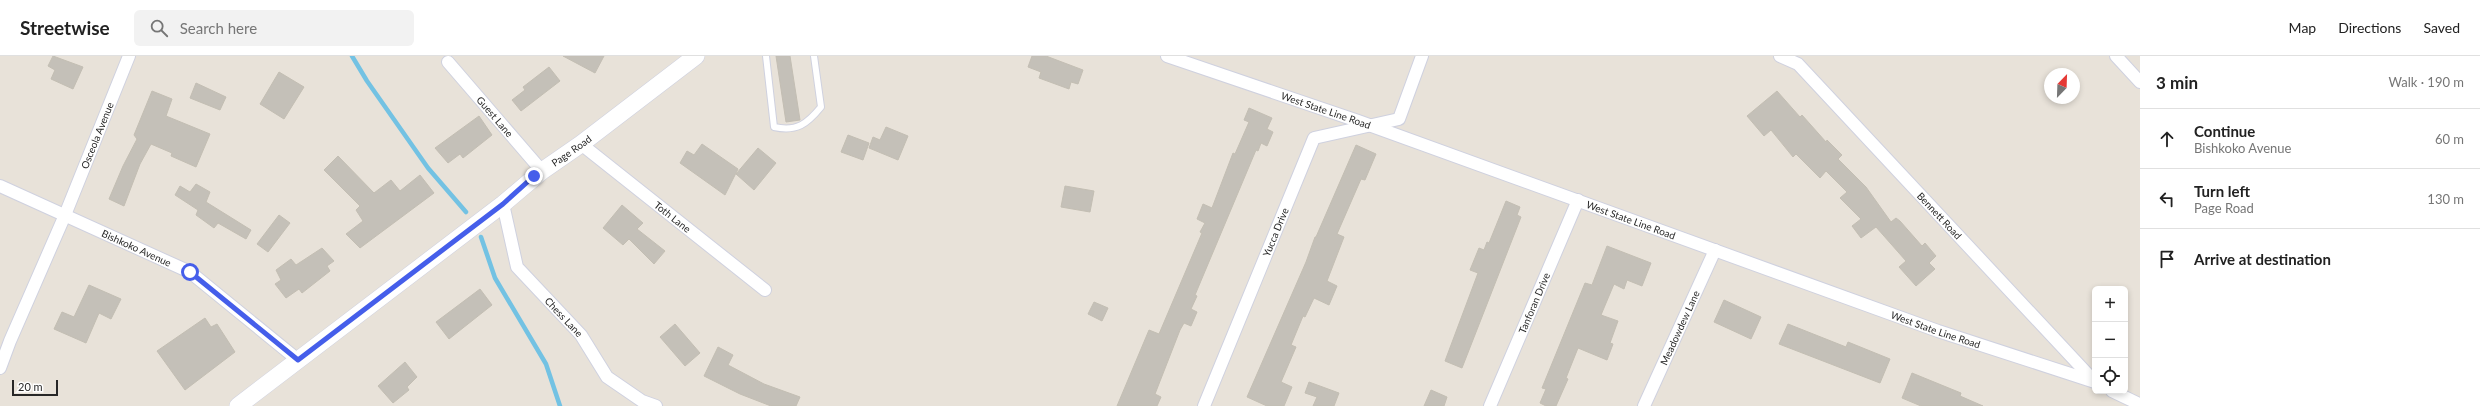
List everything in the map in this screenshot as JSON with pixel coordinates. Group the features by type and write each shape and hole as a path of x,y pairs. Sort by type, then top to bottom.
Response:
{"main road":[{"name":"Page Road","path":"238,406 503,204 542,171 581,144 696,56"}],"street":[{"name":"Osceola Avenue","path":"0,368 10,341 65,215 129,56"},
{"name":"West State Line Road","path":"1167,56 1370,125 1938,331 2092,381"},
{"name":"Yucca Drive","path":"1204,406 1314,138 1399,119 1422,56"},
{"name":"Bennett Road","path":"1780,56 1798,64 2092,379"},
{"path":"2116,56 2140,82"},
{"name":"Guest Lane","path":"448,62 542,171"},
{"name":"Toth Lane","path":"581,144 765,290"},
{"name":"Bishkoko Avenue","path":"0,186 190,272 298,360"},
{"name":"Tanforan Drive","path":"1490,406 1578,200"},
{"name":"Chess Lane","path":"503,204 517,266 581,335 607,377 642,401 656,406"},
{"name":"Meadowdew Lane","path":"1644,406 1715,250"},
{"path":"2118,394 2139,404"}],"lane":[{"path":"766,56 774,127 786,129 809,122 821,107 814,56"}],"building":[{"path":"53,56 83,67 73,89 51,79 55,70 48,66"},
{"path":"563,56 604,56 595,73"},
{"path":"776,56 790,56 800,120 786,122"},
{"path":"1032,56 1046,56 1083,70 1078,84 1071,82 1069,89 1039,78 1041,72 1028,67"},
{"path":"549,67 560,81 521,111 512,100 525,90 523,87"},
{"path":"279,72 304,87 284,119 260,104"},
{"path":"196,83 226,97 220,110 190,98"},
{"path":"152,91 172,99 166,116 210,134 196,167 171,156 172,153 151,144 140,164 124,206 109,199 123,166 137,139 134,135"},
{"path":"1777,91 1800,117 1802,115 1826,142 1827,140 1842,155 1838,159 1866,187 1891,222 1896,218 1900,221 1922,246 1925,243 1936,256 1929,263 1935,269 1916,286 1899,267 1906,261 1876,227 1861,238 1852,226 1861,219 1840,198 1847,192 1826,171 1820,178 1796,154 1793,157 1771,130 1764,136 1747,116"},
{"path":"1249,108 1272,118 1267,129 1273,132 1267,146 1261,143 1258,151 1256,150 1195,295 1197,296 1191,309 1197,312 1191,326 1184,323 1180,330 1155,394 1161,397 1157,406 1117,406 1149,330 1159,334 1202,233 1200,232 1205,223 1197,219 1203,204 1212,208 1233,153 1235,154 1249,122 1244,120"},
{"path":"479,116 492,135 463,158 460,154 448,163 435,148"},
{"path":"886,127 908,136 898,160 869,148 873,137 880,140"},
{"path":"848,135 869,143 863,160 841,152"},
{"path":"702,144 738,169 725,195 680,163 687,151 694,155"},
{"path":"1356,145 1376,154 1365,180 1361,179 1337,234 1344,237 1327,281 1337,286 1329,305 1314,298 1305,317 1303,316 1291,345 1296,347 1281,382 1292,387 1284,406 1267,406 1247,397"},
{"path":"758,148 776,163 754,190 736,174"},
{"path":"338,156 374,193 391,180 400,191 420,175 434,193 360,248 346,234 363,221 356,210 360,206 324,170"},
{"path":"196,184 210,192 206,202 251,230 246,239 218,223 214,228 196,215 198,210 175,195 180,186 190,192"},
{"path":"1065,186 1094,191 1090,212 1061,207"},
{"path":"1506,201 1520,207 1517,215 1521,217 1462,368 1445,361 1478,273 1470,270 1479,248 1484,250 1487,242 1489,243"},
{"path":"622,205 643,223 637,229 665,251 654,264 629,239 623,245 603,228"},
{"path":"279,215 290,223 268,252 257,244"},
{"path":"1607,246 1651,263 1642,286 1627,280 1624,289 1614,284 1601,315 1618,321 1610,343 1613,344 1607,360 1578,348 1566,378 1568,379 1556,406 1546,406 1540,403 1546,389 1542,388 1585,283 1592,285"},
{"path":"322,248 334,261 327,266 330,271 302,293 299,289 286,298 275,284 281,280 276,270 291,259 296,265"},
{"path":"89,285 121,299 111,319 99,313 86,343 54,329 62,312 74,317"},
{"path":"480,289 492,305 449,339 436,322"},
{"path":"1724,300 1761,317 1751,339 1714,322"},
{"path":"1094,302 1108,308 1102,321 1088,314"},
{"path":"205,318 211,327 217,324 235,352 185,390 157,351"},
{"path":"675,324 700,353 685,366 660,337"},
{"path":"1788,324 1846,347 1848,342 1890,359 1880,383 1779,344"},
{"path":"718,347 733,355 728,365 764,384 800,397 796,406 771,406 740,394 704,376"},
{"path":"405,362 417,377 407,387 409,390 393,403 378,386"},
{"path":"1912,373 1961,393 1960,396 1983,406 1921,406 1902,398"},
{"path":"1309,382 1339,393 1334,406 1313,406 1317,397 1305,393"},
{"path":"1431,390 1447,397 1444,406 1424,406"}],"waterway":[{"path":"352,56 367,81 428,168 466,212"},
{"path":"481,237 495,278 546,364 560,406"}],"route":[{"path":"190,272 298,360 503,204 534,176"}]}
